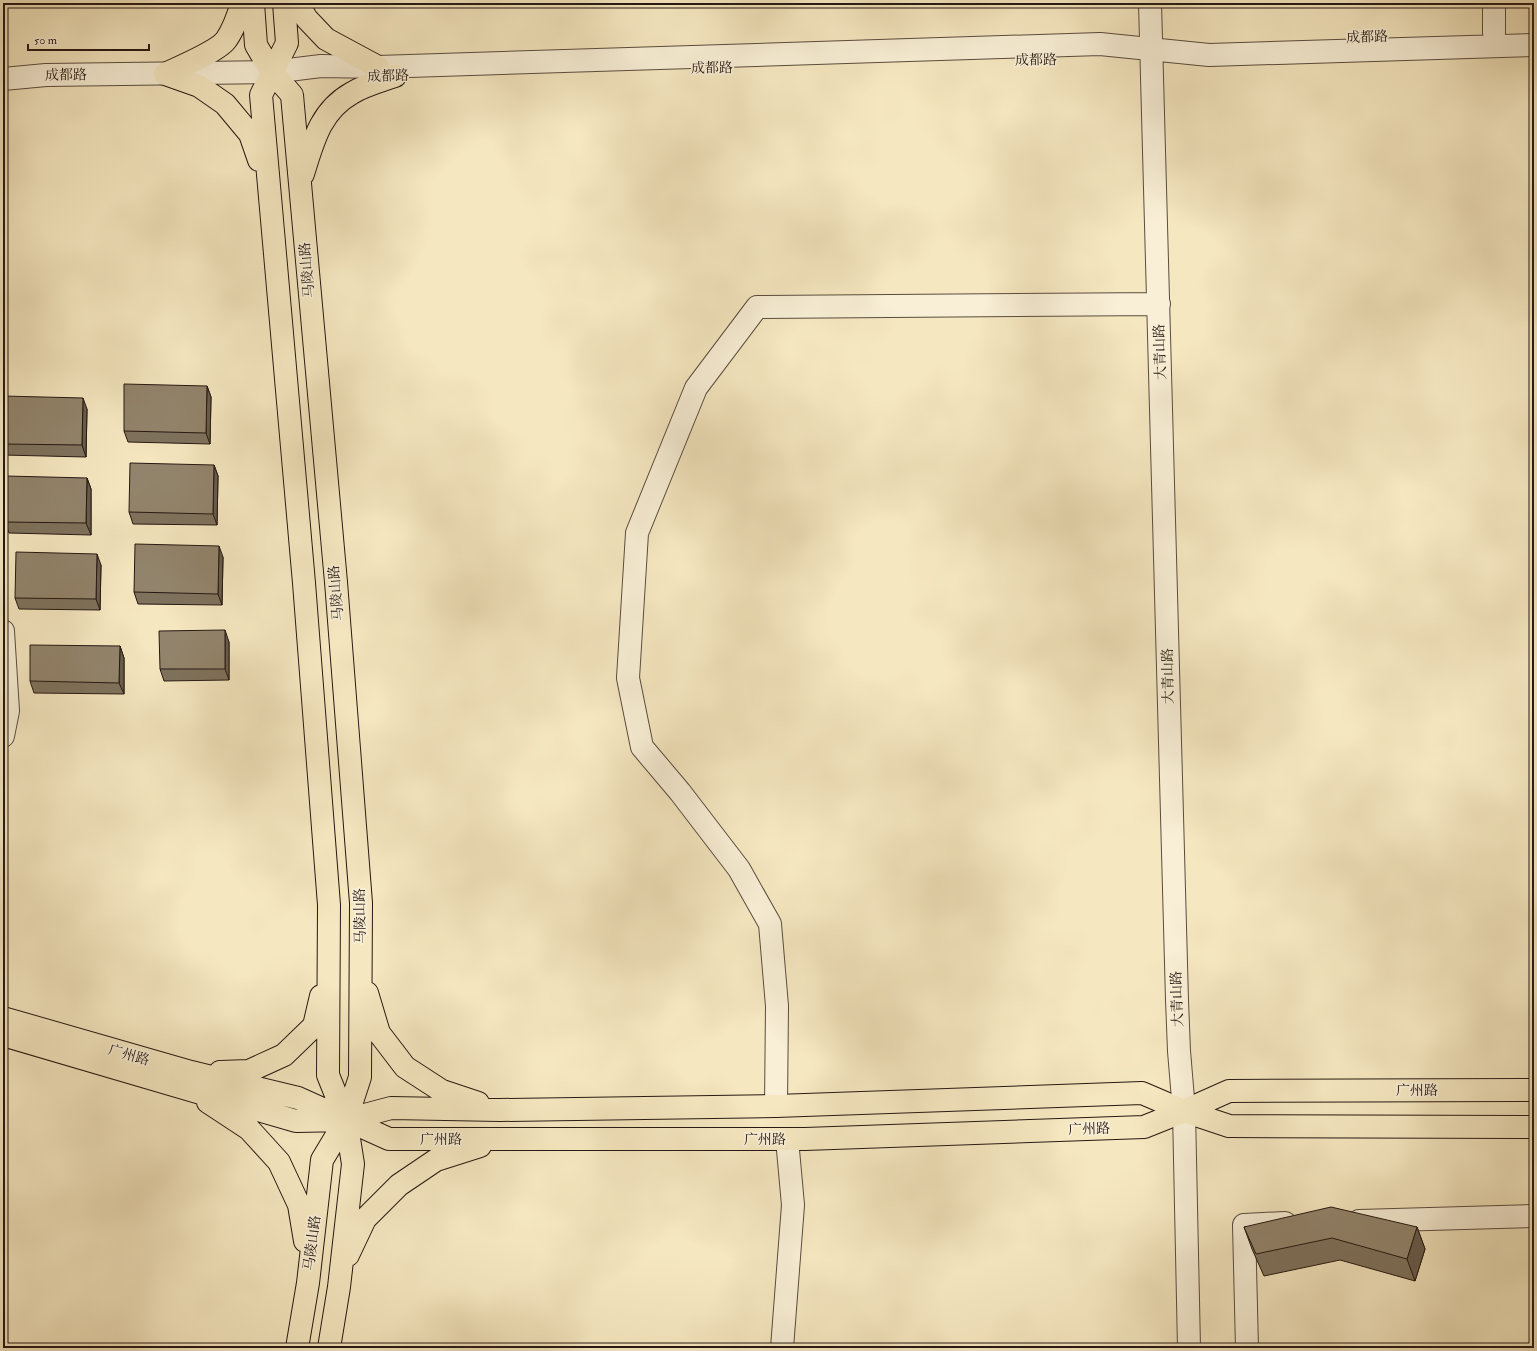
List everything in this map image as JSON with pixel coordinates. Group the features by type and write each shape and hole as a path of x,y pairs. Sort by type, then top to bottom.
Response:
{"main road":[{"path":"165,74 200,58 225,41 238,18 242,3"},
{"name":"马陵山路","path":"253,3 256,44 272,72 292,95 336,582 361,903 360,1077 346,1120 322,1160 309,1271 297,1348"},
{"name":"马陵山路","path":"284,3 287,43 261,95 306,606 329,905 328,1075 346,1120 353,1164 341,1269 329,1348"},
{"path":"297,3 307,19 326,39 387,71"},
{"path":"300,185 313,141 327,113 352,93 387,71"},
{"path":"165,74 199,86 225,104 250,134 269,194"},
{"path":"190,1081 249,1071 284,1055 314,1026 329,962"},
{"path":"360,972 379,1033 405,1067 442,1091 500,1110"},
{"name":"广州路","path":"3,1018 190,1081"},
{"name":"广州路","path":"3,1035 190,1081 298,1098 389,1139 787,1139 1144,1127 1184,1112 1229,1091 1534,1090"},
{"path":"190,1081 249,1129 279,1162 300,1205 309,1271"},
{"path":"346,1120 391,1108 500,1110 776,1106 1142,1093 1184,1112 1229,1126 1534,1127"},
{"path":"341,1269 366,1219 399,1185 436,1160 501,1140"}],"street":[{"name":"大青山路","path":"1150,3 1177,1000 1184,1112 1189,1348"},
{"path":"1494,3 1494,33"},
{"name":"成都路","path":"3,79 46,75 272,72 324,79 387,71 1101,58 1210,42 1534,32"},
{"name":"成都路","path":"1152,50 1209,56 1534,45"},
{"path":"776,1106 777,1006 770,924 739,869 680,792 642,747 628,678 638,533 696,388 757,307 1159,304"},
{"path":"3,631 8,711 3,736"},
{"path":"782,1348 793,1205 787,1139"},
{"path":"1338,1222 1534,1216"},
{"path":"1247,1348 1244,1225 1306,1223"}],"building":[{"path":"124,384 207,386 206,433 124,431"},
{"path":"3,396 83,398 82,445 3,444"},
{"path":"130,463 214,465 213,514 129,512"},
{"path":"6,476 87,478 86,523 5,522"},
{"path":"135,544 219,546 218,594 134,592"},
{"path":"16,552 97,554 96,599 15,598"},
{"path":"225,630 225,669 160,669 159,631"},
{"path":"30,645 120,646 119,683 30,681"},
{"path":"1331,1207 1417,1227 1407,1259 1332,1238 1256,1254 1244,1227"}]}
